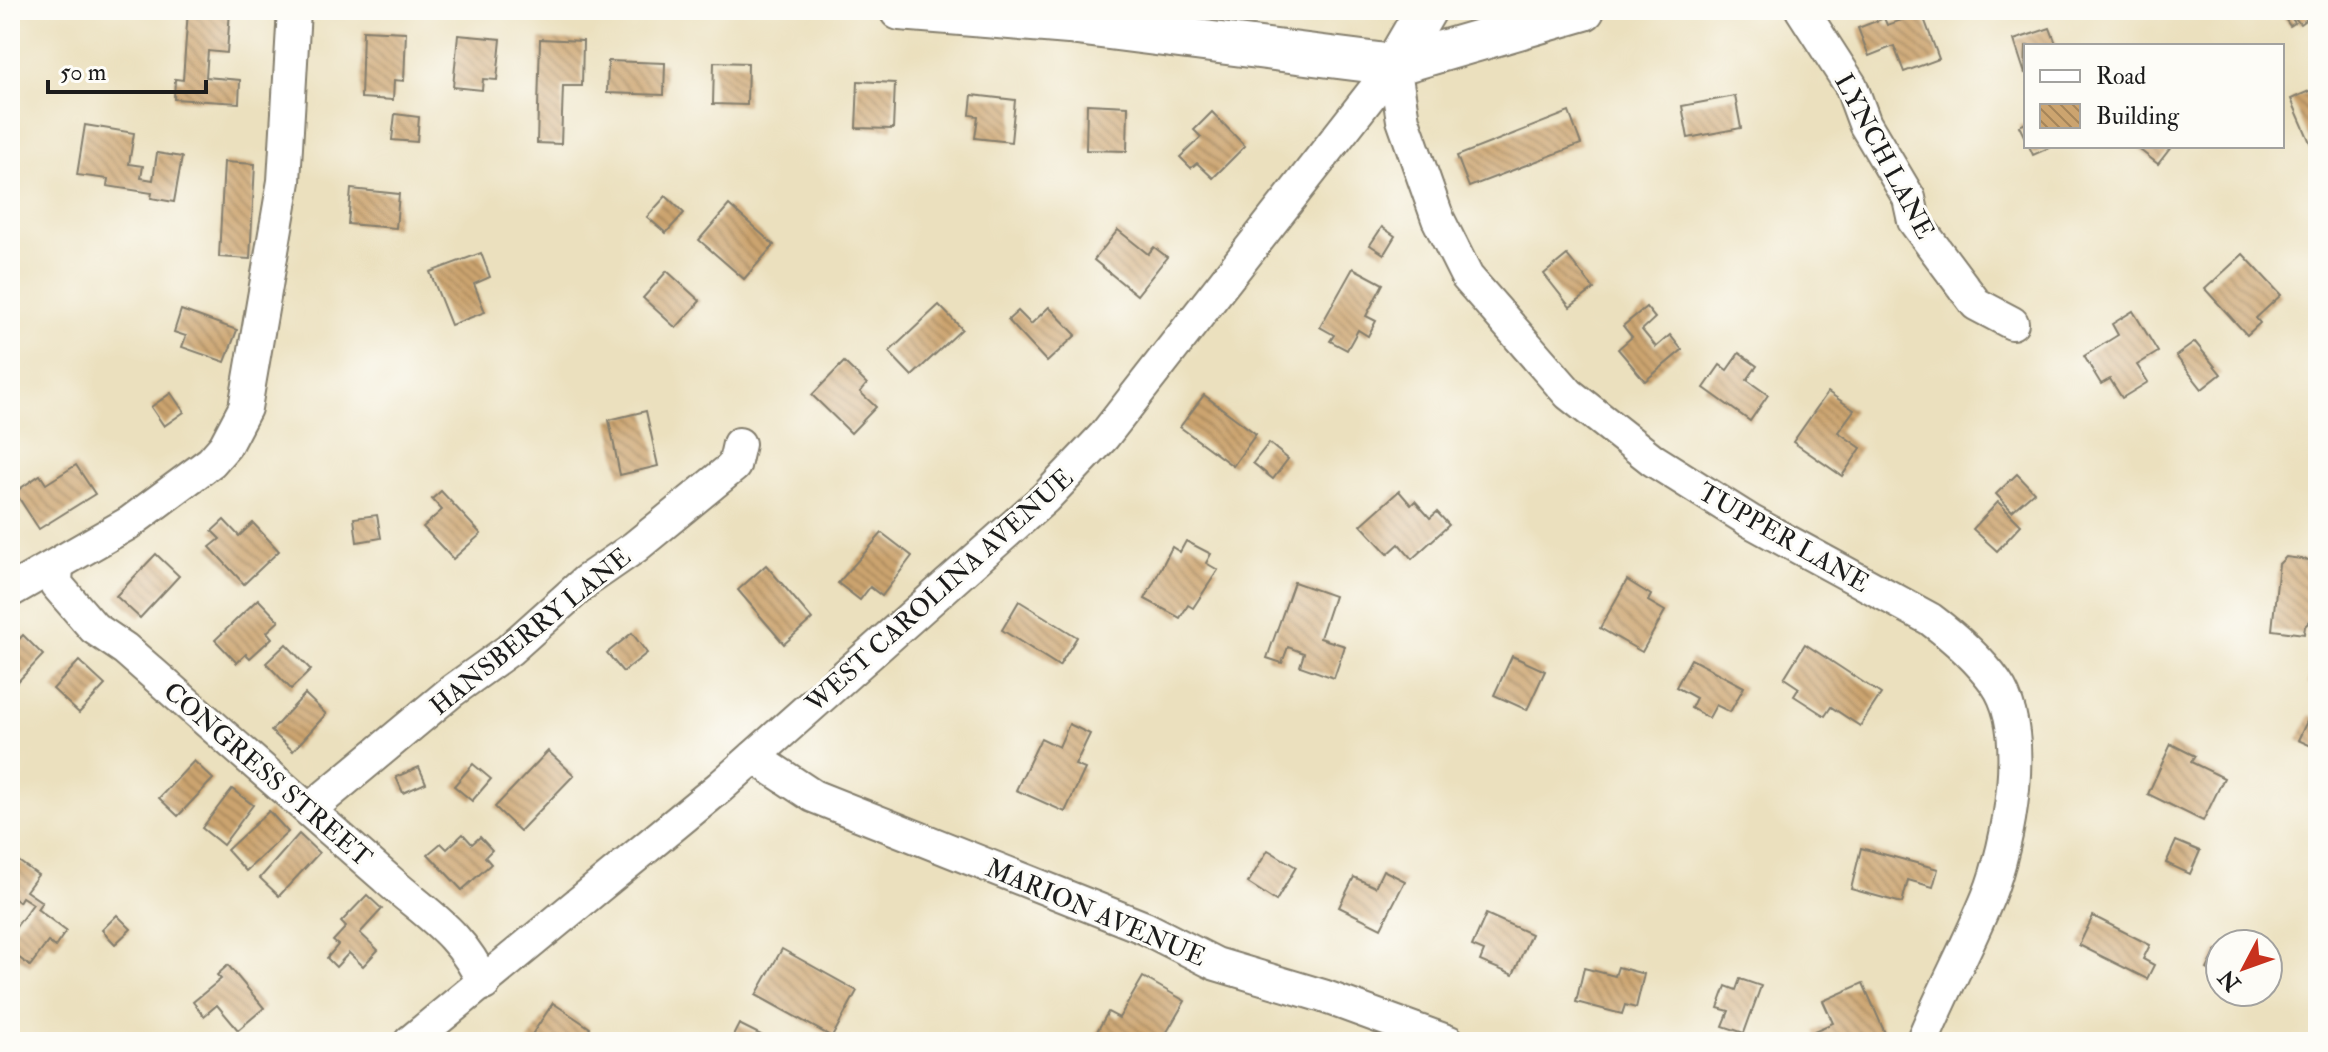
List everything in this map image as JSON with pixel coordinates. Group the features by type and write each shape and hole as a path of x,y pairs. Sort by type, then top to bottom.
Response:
{"main road":[{"path":"900,10 1069,24 1394,65 1584,10"},
{"path":"1394,65 1426,10"}],"street":[{"path":"10,591 129,523 211,462 225,446 245,408 284,181 294,10"},
{"name":"LYNCH LANE","path":"1802,10 1851,86 1865,124 1909,198 1914,221 1976,304 2012,323"},
{"name":"WEST CAROLINA AVENUE","path":"410,1042 484,984 754,757 1045,498 1094,446 1394,65"},
{"name":"TUPPER LANE","path":"1394,65 1403,120 1438,219 1467,277 1569,394 1653,460 1750,521 1930,619 1956,638 1998,685 2016,738 2017,767 2000,853 1989,895 1922,1042"},
{"name":"HANSBERRY LANE","path":"309,810 452,691 509,650 586,581 635,547 734,466 739,444"},
{"name":"CONGRESS STREET","path":"57,566 56,584 94,628 125,649 453,933 472,958 484,984"},
{"name":"MARION AVENUE","path":"754,757 813,796 1133,923 1216,964 1323,996 1449,1042"}],"building":[{"path":"188,10 230,10 227,53 208,51 206,77 240,80 239,103 174,99 175,79 183,80"},
{"path":"2279,10 2286,10 2295,23 2290,26"},
{"path":"2289,10 2318,10 2318,11 2300,24"},
{"path":"1922,13 1939,59 1904,72 1894,46 1869,56 1858,28 1884,18 1887,25"},
{"path":"2050,28 2056,44 2024,44 2024,71 2014,40"},
{"path":"363,30 406,32 404,81 394,80 393,100 361,98"},
{"path":"458,35 501,39 497,80 483,79 482,90 453,87"},
{"path":"540,39 583,41 582,86 563,86 561,144 537,143"},
{"path":"608,61 665,63 664,95 607,93"},
{"path":"714,62 748,63 747,105 713,104"},
{"path":"10,63 15,63 18,87 10,88"},
{"path":"858,81 895,83 893,129 856,128"},
{"path":"2318,87 2318,144 2312,147 2291,99"},
{"path":"972,95 1015,100 1011,142 975,138 978,116 970,115"},
{"path":"1735,96 1741,128 1688,138 1682,106"},
{"path":"1087,104 1128,106 1127,151 1086,150"},
{"path":"1212,112 1245,146 1213,178 1197,163 1191,168 1180,157 1201,137 1194,130"},
{"path":"1569,112 1581,144 1469,187 1457,156"},
{"path":"395,114 419,117 417,142 392,140"},
{"path":"85,125 134,133 129,164 143,166 141,178 153,180 157,153 182,157 174,202 151,198 152,193 107,186 108,179 77,175"},
{"path":"2030,148 2049,148 2033,155"},
{"path":"2138,148 2170,148 2158,164"},
{"path":"224,162 255,164 250,259 219,257"},
{"path":"351,189 399,194 396,228 348,224"},
{"path":"666,196 684,213 666,233 647,217"},
{"path":"729,205 774,245 744,279 699,240"},
{"path":"1382,227 1395,236 1384,254 1370,245"},
{"path":"1118,230 1148,254 1154,247 1167,257 1137,295 1094,260"},
{"path":"481,253 490,277 474,284 485,312 451,325 430,272"},
{"path":"2243,254 2281,295 2256,318 2260,323 2247,335 2205,289"},
{"path":"1567,255 1594,289 1570,307 1544,274"},
{"path":"1353,268 1383,284 1366,316 1376,321 1368,336 1358,330 1347,350 1330,341 1334,335 1320,327"},
{"path":"667,271 700,301 676,328 643,298"},
{"path":"939,305 962,329 912,376 889,352"},
{"path":"1049,307 1076,335 1047,362 1008,320 1018,311 1031,324"},
{"path":"1646,307 1655,318 1642,330 1656,347 1670,335 1682,350 1645,381 1618,349 1632,337 1623,326"},
{"path":"181,310 237,330 225,362 182,347 186,336 174,332"},
{"path":"2133,311 2158,352 2137,365 2148,382 2122,398 2110,379 2101,384 2084,356 2118,335 2112,324"},
{"path":"2195,342 2221,374 2202,389 2176,356"},
{"path":"1739,353 1757,366 1747,380 1768,395 1750,421 1704,388 1720,365 1727,370"},
{"path":"844,362 867,384 860,392 876,407 851,433 812,395"},
{"path":"1828,392 1854,410 1838,432 1861,448 1842,476 1793,442"},
{"path":"171,393 184,412 164,426 151,407"},
{"path":"1204,395 1256,434 1233,466 1180,427"},
{"path":"646,411 658,466 620,475 609,420"},
{"path":"1269,443 1288,459 1273,479 1253,463"},
{"path":"76,465 95,494 39,529 15,492 40,475 46,484"},
{"path":"2017,474 2034,492 2012,511 1996,494"},
{"path":"441,491 481,534 453,559 423,527 442,510 432,499"},
{"path":"1399,491 1411,505 1415,501 1430,518 1437,512 1449,525 1412,559 1399,544 1388,554 1361,525"},
{"path":"1998,502 2021,525 1997,551 1973,529"},
{"path":"377,515 381,538 357,542 354,518"},
{"path":"224,520 239,536 253,523 279,551 244,584 210,547 220,539 212,531"},
{"path":"882,533 912,556 882,596 870,587 860,600 838,583"},
{"path":"1186,541 1211,554 1206,563 1218,570 1193,608 1188,605 1180,618 1145,599 1172,547 1180,552"},
{"path":"2318,551 2318,613 2305,626 2304,634 2272,630 2279,564 2286,557 2309,560"},
{"path":"156,554 179,576 140,618 116,596"},
{"path":"766,565 812,619 784,644 738,590"},
{"path":"1627,580 1651,595 1648,601 1665,611 1642,652 1600,628"},
{"path":"1294,582 1334,596 1320,638 1345,646 1334,678 1300,666 1304,653 1288,647 1282,663 1267,658"},
{"path":"258,599 279,621 267,632 272,638 250,658 246,654 237,663 215,640"},
{"path":"1019,601 1077,637 1059,666 1002,630"},
{"path":"632,633 647,653 623,672 607,653"},
{"path":"23,635 43,655 10,690 10,649"},
{"path":"286,644 311,670 291,689 266,663"},
{"path":"1805,644 1881,694 1860,726 1831,707 1825,716 1794,696 1799,688 1784,678"},
{"path":"1512,656 1545,671 1527,710 1494,695"},
{"path":"1691,659 1744,687 1730,712 1716,705 1709,718 1691,708 1696,698 1676,687"},
{"path":"79,661 105,685 79,713 53,689"},
{"path":"2311,663 2318,664 2318,686 2308,684"},
{"path":"305,694 326,714 293,751 271,731"},
{"path":"2310,715 2318,719 2318,749 2298,740"},
{"path":"1069,724 1090,734 1075,765 1085,769 1065,812 1016,790 1041,738 1059,747"},
{"path":"2171,744 2195,756 2191,762 2224,778 2203,821 2148,794"},
{"path":"548,751 574,775 520,831 495,807"},
{"path":"194,761 213,779 178,816 159,798"},
{"path":"473,764 491,779 472,801 454,786"},
{"path":"419,767 426,783 403,793 396,777"},
{"path":"232,789 253,805 223,845 202,828"},
{"path":"269,811 288,832 246,871 227,850"},
{"path":"299,834 319,853 279,896 260,878"},
{"path":"463,834 472,844 480,837 492,850 485,857 491,864 462,890 428,854 441,843 447,849"},
{"path":"2176,841 2200,851 2190,874 2166,863"},
{"path":"1861,848 1938,869 1933,887 1908,880 1902,903 1851,889"},
{"path":"1268,850 1296,867 1276,901 1248,883"},
{"path":"17,860 38,875 26,891 42,902 37,909 66,931 55,947 48,942 30,966 10,951 10,935 33,904 22,897 19,902 10,895 10,869"},
{"path":"1383,870 1405,881 1381,928 1339,907 1354,877 1375,887"},
{"path":"367,895 382,909 360,933 378,950 363,966 349,953 336,967 327,958 338,945 333,941 346,927 341,922"},
{"path":"1486,914 1531,934 1513,975 1480,961 1484,951 1472,946"},
{"path":"117,915 131,929 115,944 102,930"},
{"path":"2093,916 2150,945 2143,959 2154,965 2147,979 2079,945"},
{"path":"782,949 857,991 832,1037 756,995"},
{"path":"228,965 264,1008 238,1030 217,1005 204,1016 193,1002 221,979 217,975"},
{"path":"1618,967 1644,974 1636,1008 1625,1005 1622,1014 1576,1002 1584,968 1615,976"},
{"path":"1143,977 1185,1001 1164,1037 1174,1042 1107,1042 1095,1035 1108,1012 1119,1018"},
{"path":"1740,979 1761,986 1744,1033 1723,1026 1729,1011 1718,1008 1726,986 1736,990"},
{"path":"1863,983 1888,1040 1819,1042 1814,1031 1833,1023 1823,1001"},
{"path":"553,1003 590,1028 581,1042 527,1042"},
{"path":"739,1024 767,1038 765,1042 730,1042"}]}
